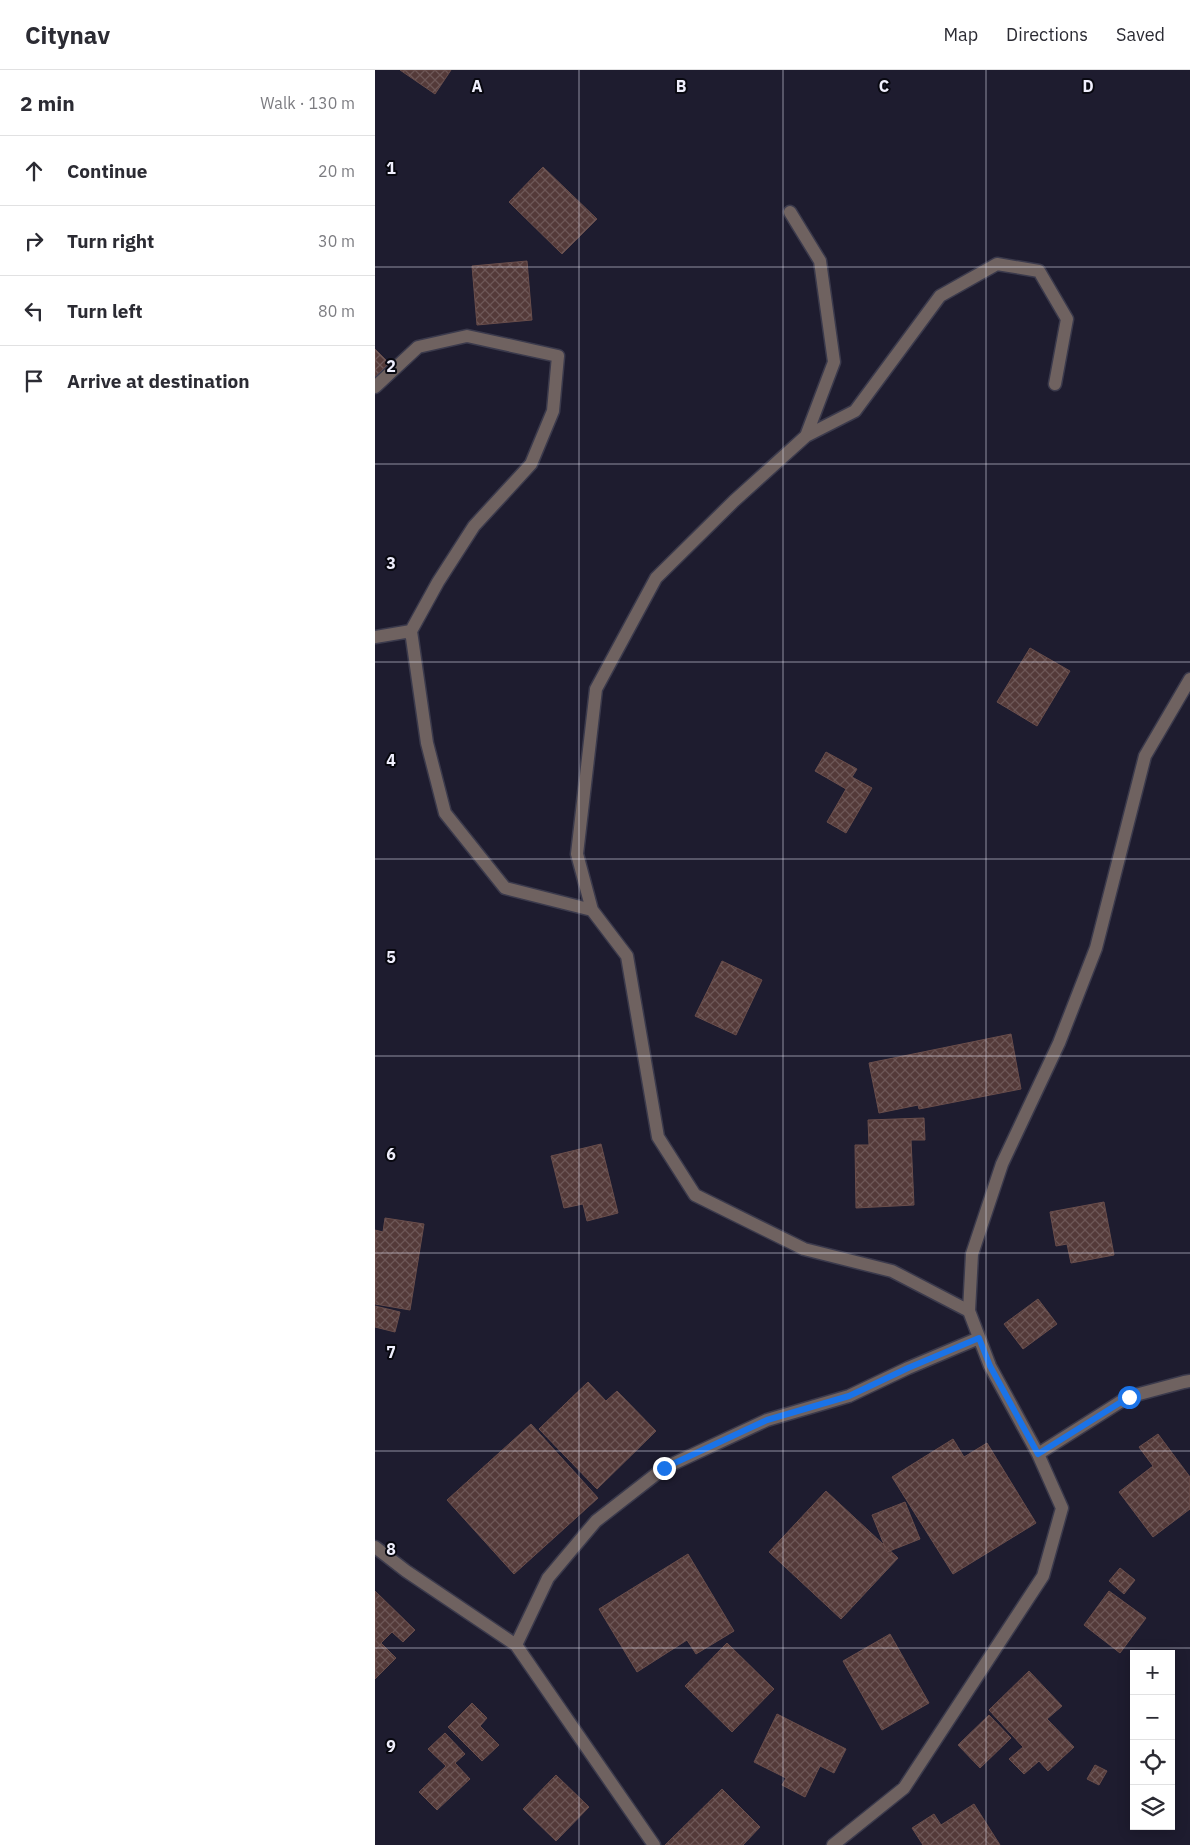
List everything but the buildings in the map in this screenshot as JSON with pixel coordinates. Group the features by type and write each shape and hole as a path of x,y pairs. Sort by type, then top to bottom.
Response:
{"street":[{"path":"790,212 820,261 834,362 806,436"},
{"path":"969,1311 892,1271 804,1249 695,1196 659,1137 627,956 592,910 577,854 596,690 656,578 734,501 806,436 855,411 940,296 997,264 1039,271 1067,319 1055,384"},
{"path":"375,387 418,347 467,336 558,356 553,412 531,464 474,526 438,582 411,631 427,743 445,813 505,888 592,910"},
{"path":"375,637 411,631"},
{"path":"833,1845 904,1788 1043,1576 1062,1508 1038,1454 990,1366 969,1311 972,1254 1002,1164 1059,1043 1095,948 1145,756 1190,679"},
{"path":"516,1644 548,1578 596,1521 664,1468 767,1420 849,1396 908,1368 979,1338"},
{"path":"1038,1454 1129,1397 1190,1381"},
{"path":"375,1547 406,1571 516,1644 655,1845"}],"route":[{"path":"664,1468 767,1420 849,1396 908,1368 979,1338 990,1366 1038,1454 1129,1397"}]}
